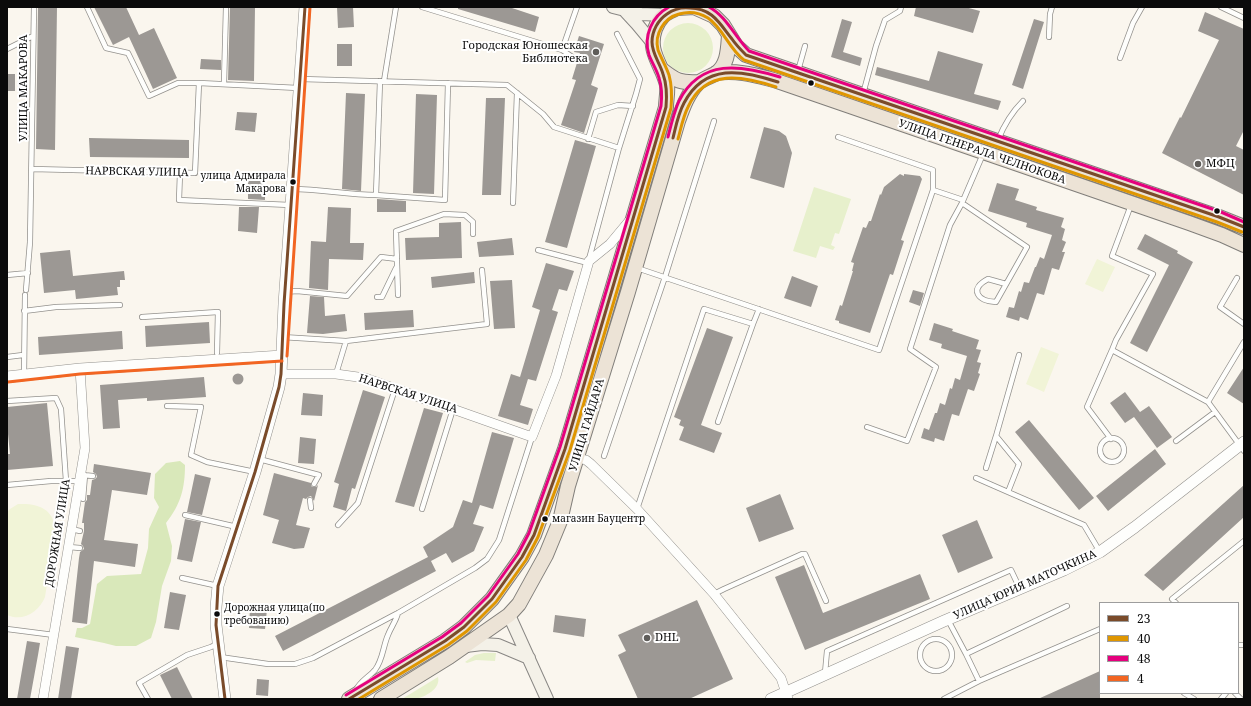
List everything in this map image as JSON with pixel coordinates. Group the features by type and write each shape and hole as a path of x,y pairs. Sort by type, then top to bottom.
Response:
{"main road":[{"path":"652,42 658,22 664,15 679,7 694,7 714,11 728,35"},
{"path":"619,9 641,14 664,15"},
{"path":"619,9 638,24 652,42"},
{"name":"УЛИЦА ГЕНЕРАЛА ЧЕЛНОКОВА","path":"728,35 746,55 1244,227"},
{"name":"УЛИЦА ГАЙДАРА","path":"380,699 466,646 509,615 519,604 531,584 554,538 560,521 568,486 578,458 636,267 684,103 699,82 716,73 724,65 728,52 728,35"},
{"name":"УЛИЦА ГАЙДАРА","path":"350,698 464,627 492,599 522,557 534,535 567,442 666,107 667,86 653,51 652,42"},
{"path":"661,69 672,78 684,82 699,82"},
{"name":"УЛИЦА ГЕНЕРАЛА ЧЕЛНОКОВА","path":"716,73 729,71 741,72 774,80 1222,235 1244,245"},
{"path":"1127,202 1133,199 1135,194 1134,188"},
{"path":"492,599 509,615 547,699"},
{"path":"466,646 482,644 498,645 529,658"}],"street":[{"path":"225,699 216,625 218,586 255,472 279,387 281,374 282,337 305,7"},
{"path":"532,437 556,376 588,262 616,237 634,215"},
{"path":"7,377 80,369 282,356"},
{"name":"ДОРОЖНАЯ УЛИЦА","path":"43,699 85,448 80,369"},
{"name":"НАРВСКАЯ УЛИЦА","path":"281,374 336,374 365,378 532,437"},
{"name":"УЛИЦА ЮРИЯ МАТОЧКИНА","path":"771,699 787,696 825,675 1064,570 1100,552 1242,446"},
{"path":"578,458 586,460 591,464 637,509 714,594 781,678 787,696"}],"lane":[{"name":"УЛИЦА МАКАРОВА","path":"24,375 24,311 30,242 32,169 34,7"},
{"path":"87,7 106,48 128,53 149,96 178,83 224,84 382,81 507,85 543,114 554,127 619,148"},
{"path":"224,84 226,7"},
{"path":"376,195 382,81 396,7"},
{"path":"422,7 562,50 574,58"},
{"path":"562,50 577,7"},
{"path":"863,95 876,46 885,20 900,12 901,7"},
{"path":"1049,37 1050,14 1052,7"},
{"path":"1120,58 1133,23 1142,7"},
{"path":"1221,7 1244,18"},
{"path":"538,250 588,262 619,148 640,79 617,34"},
{"path":"7,49 33,36"},
{"path":"797,72 805,46"},
{"name":"НАРВСКАЯ УЛИЦА","path":"32,169 195,173 199,83"},
{"path":"293,189 355,195 445,200 448,83"},
{"path":"512,203 517,93"},
{"path":"998,142 1002,128 1012,112 1022,101"},
{"path":"588,138 596,112 618,105 633,106"},
{"path":"604,456 665,277 714,121"},
{"path":"636,267 879,350 933,190 933,170 838,137"},
{"path":"867,426 907,442 936,367 910,349 950,225 984,153"},
{"path":"180,173 179,200 292,205"},
{"path":"933,190 962,201 1026,247 1006,284 996,302 987,302 979,297 977,293 978,287 982,281 988,279 1006,284"},
{"path":"1111,439 1107,440 1101,446 1100,452 1105,460 1113,463 1121,459 1124,450 1121,442 1111,439 1087,407 1116,340 1153,274 1112,256 1127,202"},
{"path":"398,295 396,231 444,214 465,215 473,222 473,234"},
{"path":"286,292 296,291 347,296 381,257 397,259"},
{"path":"377,297 382,297 397,267"},
{"path":"282,337 346,340 486,324 482,270"},
{"path":"7,275 28,273"},
{"path":"1237,278 1220,307 1244,324"},
{"path":"24,311 56,307 120,305"},
{"path":"637,509 704,308 753,324"},
{"path":"718,422 759,309"},
{"path":"142,317 218,312 217,353"},
{"path":"336,374 346,340"},
{"path":"1208,402 1244,342"},
{"path":"1112,350 1208,402 1242,446"},
{"path":"7,357 23,355"},
{"path":"986,468 1019,355"},
{"path":"338,525 358,503 395,388"},
{"path":"7,400 56,398 61,409 66,481"},
{"path":"167,406 201,407 191,455 208,462 255,472"},
{"path":"422,509 453,409"},
{"path":"1176,441 1215,412"},
{"path":"996,436 1019,464 1008,492"},
{"path":"220,657 268,664 295,664 314,658 398,613 476,568 487,559 499,540 532,437"},
{"path":"258,459 319,475 314,484"},
{"path":"7,485 66,481 81,477 93,476"},
{"path":"81,477 83,498"},
{"path":"976,478 1084,525 1100,552"},
{"path":"310,500 311,508"},
{"path":"184,515 237,527"},
{"path":"71,529 80,531"},
{"path":"1175,602 1172,599 1244,541"},
{"path":"68,546 80,548"},
{"path":"714,594 802,554 805,554 826,601"},
{"path":"825,675 827,651 1011,570 1020,589"},
{"path":"182,578 218,586"},
{"path":"966,654 1067,606"},
{"path":"350,698 358,686 375,669 380,660 388,635 397,619 398,613"},
{"path":"948,620 979,680"},
{"path":"944,699 979,680 1099,628"},
{"path":"7,629 54,635"},
{"path":"922,632 927,642"},
{"path":"937,640 950,647 952,652 950,662 943,670 938,671 928,669 922,661 921,651 927,642 937,640"},
{"path":"148,699 139,683 187,655 219,643"}],"green space":[{"path":"693,23 698,24 706,30 712,38 712,58 706,66 698,72 683,73 678,72 670,66 664,58 663,43 664,38 670,30 678,24"},
{"path":"814,187 851,199 839,234 835,233 831,245 835,247 833,250 820,246 816,258 793,251"},
{"path":"1097,259 1115,267 1103,292 1085,284"},
{"path":"1041,347 1059,354 1044,392 1026,384"},
{"path":"180,461 185,465 183,488 179,502 166,523 172,546 171,561 162,586 156,622 151,638 136,646 116,646 75,637 77,628 82,628 90,624 97,584 107,576 141,574 148,548 149,529 159,507 154,498 155,474 166,463"},
{"path":"18,504 40,507 50,514 55,526 55,534 45,597 35,611 24,616 13,617 7,615 7,512"},
{"path":"496,653 495,661 476,660 467,663 465,662 475,655"},
{"path":"438,677 437,685 431,692 419,698 402,699"}],"building":[{"path":"38,7 57,7 55,150 36,149"},
{"path":"94,7 126,7 139,35 154,28 177,78 153,89 129,37 113,45"},
{"path":"230,7 255,7 254,81 228,80"},
{"path":"337,7 353,7 354,27 338,28"},
{"path":"458,7 509,7 539,17 535,32 458,9"},
{"path":"916,7 965,7 980,11 973,33 914,16"},
{"path":"1205,12 1244,29 1244,130 1236,146 1244,150 1244,195 1162,153 1180,117 1181,118 1219,40 1198,31"},
{"path":"842,19 852,22 843,52 862,58 860,66 831,57"},
{"path":"1034,19 1044,22 1023,89 1012,85"},
{"path":"579,36 604,44 591,85 598,88 584,133 561,125 576,80 572,79 580,53 574,52"},
{"path":"337,44 352,44 352,66 337,66"},
{"path":"938,51 983,64 974,94 1001,101 998,110 875,75 877,67 929,81"},
{"path":"201,59 221,60 221,70 200,69"},
{"path":"7,74 15,74 15,91 7,91"},
{"path":"346,93 365,94 361,191 342,189"},
{"path":"416,94 437,95 434,194 413,193"},
{"path":"486,98 505,98 501,195 482,195"},
{"path":"237,112 257,113 255,132 235,130"},
{"path":"764,127 779,131 786,136 792,153 784,188 750,178"},
{"path":"89,138 189,140 189,158 90,157"},
{"path":"575,140 596,146 567,248 545,242"},
{"path":"900,174 904,176 904,174 920,176 922,179 901,240 904,241 893,275 890,274 870,333 839,323 839,321 835,320 840,305 842,306 853,271 854,263 851,262 863,227 866,228 869,221 871,221 880,194 881,195 884,187"},
{"path":"265,177 265,200 248,199 248,178"},
{"path":"997,183 1019,189 1015,200 1037,207 1036,210 1064,218 1061,227 1065,229 1062,240 1066,242 1062,252 1065,252 1059,270 1052,268 1044,295 1037,293 1028,320 1020,317 1019,321 1006,317 1009,307 1014,308 1019,291 1021,292 1024,282 1029,283 1040,257 1044,259 1052,235 1026,227 1027,223 988,211"},
{"path":"377,199 406,201 406,212 377,212"},
{"path":"239,207 259,207 257,233 238,231"},
{"path":"328,207 351,208 350,243 364,243 363,260 329,259 328,290 309,288 311,241 326,242"},
{"path":"461,222 462,258 406,260 405,238 439,237 439,223"},
{"path":"1145,234 1178,251 1177,253 1193,262 1147,352 1130,343 1169,265 1137,249"},
{"path":"512,238 514,255 479,257 477,242"},
{"path":"70,250 73,276 124,271 125,280 120,280 120,287 117,287 118,295 76,299 75,290 44,293 40,253"},
{"path":"546,263 574,271 567,291 559,289 552,310 558,312 536,381 528,379 520,405 533,409 528,425 498,416 511,374 520,377 540,310 532,307"},
{"path":"474,272 475,283 432,288 431,277"},
{"path":"792,276 818,286 811,307 784,298"},
{"path":"512,280 515,328 494,329 490,281"},
{"path":"913,290 924,293 920,306 909,302"},
{"path":"310,296 324,297 325,316 345,314 347,331 323,334 307,333"},
{"path":"413,310 414,327 365,330 364,313"},
{"path":"209,322 210,343 146,347 145,326"},
{"path":"934,323 979,340 976,349 981,350 977,362 981,363 978,373 980,374 974,391 968,389 959,416 952,414 944,441 935,438 934,442 921,438 924,428 929,430 940,403 945,405 950,388 952,389 955,378 960,380 967,356 941,348 942,344 929,340"},
{"path":"707,328 733,337 701,425 722,433 714,453 679,440 684,427 679,425 681,420 674,417"},
{"path":"122,331 123,349 39,355 38,337"},
{"path":"1244,367 1244,404 1227,393"},
{"path":"236,374 240,374 242,375 242,383 236,384 233,381 233,377"},
{"path":"204,377 206,397 147,401 147,398 118,400 120,428 103,429 100,385"},
{"path":"363,390 385,397 355,489 352,488 346,511 333,507 339,484 334,482"},
{"path":"1125,392 1140,412 1149,406 1172,437 1157,448 1134,417 1125,423 1110,403"},
{"path":"303,393 323,395 322,416 301,415"},
{"path":"47,403 53,466 7,470 7,454 10,454 7,407"},
{"path":"424,408 443,413 414,507 395,502"},
{"path":"1029,420 1094,498 1079,510 1015,432"},
{"path":"492,432 514,438 493,509 480,505 473,524 484,527 474,551 452,563 446,553 431,561 436,571 283,651 275,636 428,557 423,547 453,527 463,500 472,503"},
{"path":"300,437 316,439 314,464 298,463"},
{"path":"1155,449 1166,464 1108,511 1096,496"},
{"path":"94,464 151,473 147,495 112,490 104,540 138,544 135,567 94,561 87,624 72,622 79,558 80,552 84,549 81,544 84,531 84,523 82,523 85,502 87,500 87,495 90,495 92,480 97,477 93,472"},
{"path":"274,473 311,483 311,486 313,487 318,485 314,501 311,496 306,499 303,498 296,525 310,528 304,548 294,549 272,543 279,520 263,515"},
{"path":"195,474 211,478 202,515 187,512"},
{"path":"1244,485 1244,517 1163,591 1144,575"},
{"path":"780,494 794,529 759,542 746,508"},
{"path":"185,519 201,522 192,562 177,559"},
{"path":"977,520 993,558 958,573 942,535"},
{"path":"804,565 823,613 920,574 930,599 805,650 775,577"},
{"path":"170,592 186,595 179,630 164,628"},
{"path":"697,600 733,679 689,699 638,699 618,655 626,651 618,635"},
{"path":"250,608 267,609 265,629 249,628"},
{"path":"555,615 586,619 584,637 553,632"},
{"path":"27,641 40,643 38,655 30,699 17,699"},
{"path":"66,646 79,648 71,699 58,699"},
{"path":"177,667 193,699 172,699 160,675"},
{"path":"1099,671 1100,699 1038,699"},
{"path":"257,679 269,680 268,696 256,695"}],"transit line":[{"name":"23","path":"225,699 216,625 218,586 255,472 279,387 281,374 284,304 305,7"},
{"name":"4","path":"287,356 310,7"},
{"name":"48","path":"346,695 442,637 461,623 488,596 518,554 529,533 560,447 661,106 662,92 660,81 649,55 647,41 650,27 658,16 669,7"},
{"name":"48","path":"709,7 725,21 749,51 1221,212 1244,222"},
{"name":"23","path":"349,699 445,641 464,627 492,599 522,557 534,535 565,449 666,107 667,95 665,82 662,70 653,51 652,42 654,30 658,23 664,16 672,11 681,8 690,8 698,9 710,14 746,55 1219,217 1244,227"},
{"name":"40","path":"359,699 448,645 467,631 496,602 526,560 538,537 570,450 671,108 672,92 670,79 658,50 657,38 661,28 674,16 683,13 690,13 702,15 708,18 718,27 734,50 744,60 1217,222 1242,232"},
{"name":"48","path":"668,137 679,101 688,87 699,77 710,71 723,68 737,68 780,77"},
{"name":"23","path":"673,138 684,103 693,90 702,81 725,73 738,73 778,82"},
{"name":"40","path":"678,139 688,107 696,94 705,86 726,78 738,78 776,87"},
{"name":"4","path":"8,382 80,374 282,361"}],"place":[{"name":"Городская Юношеская Библиотека","path":"596,52"},
{"name":"МФЦ","path":"1198,164"},
{"name":"улица Адмирала Макарова","path":"293,182"},
{"name":"магазин Бауцентр","path":"545,519"},
{"name":"Дорожная улица(по требованию)","path":"217,614"},
{"name":"DHL","path":"647,638"}]}
